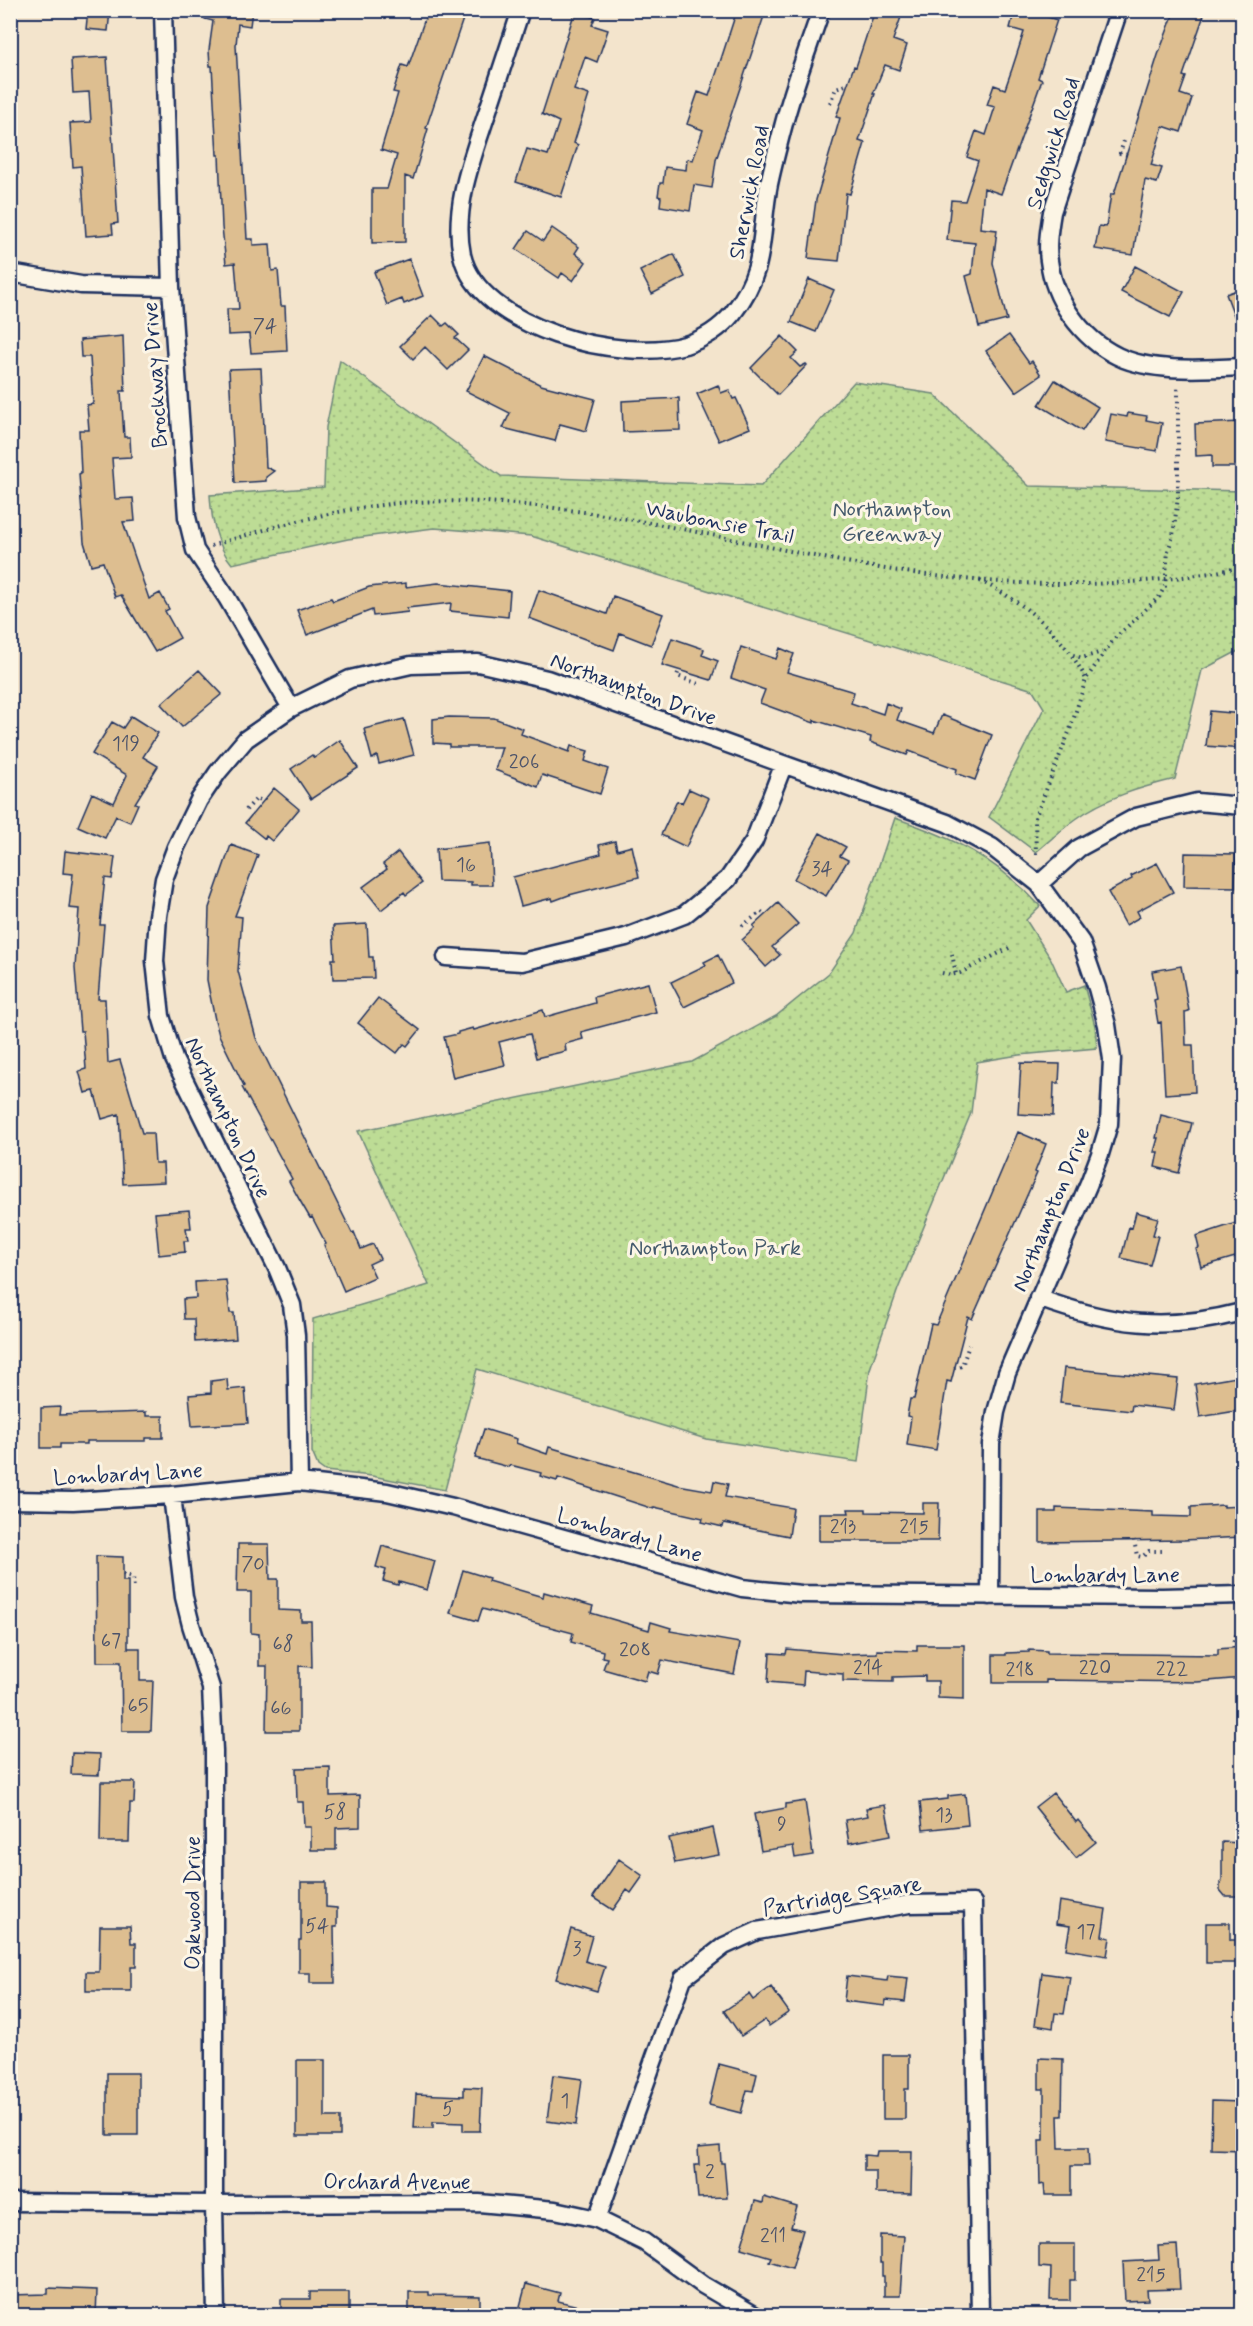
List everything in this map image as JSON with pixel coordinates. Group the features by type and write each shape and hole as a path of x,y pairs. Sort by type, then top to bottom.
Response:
{"street":[{"name":"Brockway Drive","path":"163,10 171,287 183,479 188,517 195,550 227,598 291,708"},
{"name":"Sherwick Road","path":"520,10 465,185 458,230 463,258 476,284 497,306 539,329 591,345 657,350 685,345 716,332 734,312 751,283 759,261 769,186 783,124 821,10"},
{"name":"Sedgwick Road","path":"1119,10 1052,212 1048,238 1050,266 1058,293 1074,321 1097,342 1124,359 1178,368 1242,367"},
{"path":"10,273 81,285 171,287"},
{"name":"Northampton Drive","path":"299,1482 296,1335 292,1305 277,1268 174,1059 161,1016 155,961 158,916 164,879 187,822 218,772 246,739 291,708 350,680 411,665 478,663 547,679 783,766 947,823 992,847 1039,884 1080,942 1107,1024 1112,1059 1109,1124 1100,1154 1007,1372 996,1412 991,1444 990,1596"},
{"path":"446,957 522,962 626,937 684,915 729,879 754,841 783,766"},
{"path":"1039,884 1079,848 1136,817 1197,802 1242,806"},
{"path":"1038,1298 1083,1314 1146,1324 1203,1321 1242,1312"},
{"name":"Lombardy Lane","path":"10,1500 73,1502 299,1482 387,1492 453,1507 742,1588 801,1594 1162,1597 1242,1595"},
{"name":"Oakwood Drive","path":"172,1495 184,1597 212,1688 216,2316"},
{"name":"Partridge Square","path":"597,2219 683,1978 724,1946 757,1931 909,1904 974,1903 980,2316"},
{"name":"Orchard Avenue","path":"10,2202 479,2203 555,2210 597,2219 644,2242 703,2285 756,2316"}],"path":[{"path":"830,104 836,88 848,84"},
{"path":"1124,141 1120,153 1127,155"},
{"path":"1036,854 1035,818 1071,726 1086,679 1105,650 1159,597 1165,586 1167,551 1173,536 1178,497 1178,379"},
{"name":"Waubonsie Trail","path":"195,550 342,512 415,502 475,502 603,516 863,566 935,576 1043,583 1165,581 1242,567"},
{"path":"976,579 1002,591 1052,630 1072,655 1086,679"},
{"path":"1072,655 1082,658 1098,655 1105,650"},
{"path":"678,673 677,676 702,685"},
{"path":"246,810 257,798 262,802"},
{"path":"742,926 761,912 766,914"},
{"path":"942,973 956,974 1013,946"},
{"path":"952,954 956,974"},
{"path":"954,1368 962,1366 969,1345"},
{"path":"1134,1540 1137,1556 1142,1557 1149,1551 1162,1551"},
{"path":"123,1574 134,1577 134,1590"},
{"path":"1233,1648 1234,1638 1242,1625 1241,1618"}],"green space":[{"name":"Northampton Greenway","path":"340,360 501,476 761,486 854,382 934,394 1029,486 1242,491 1242,649 1202,670 1175,779 1137,790 1099,805 1071,823 1036,852 989,817 1044,708 1033,690 531,536 434,528 348,539 232,564 222,549 216,531 210,495 324,487 326,427"},
{"name":"Northampton Park","path":"895,818 955,842 973,852 1008,875 1040,906 1026,920 1051,959 1066,992 1084,985 1095,1026 1097,1048 1019,1055 977,1062 971,1113 898,1289 870,1369 858,1462 706,1439 477,1369 445,1490 372,1476 325,1471 318,1466 312,1452 313,1319 429,1285 358,1131 692,1062 776,1016 829,973 856,933"}],"building":[{"path":"88,10 110,10 108,31 86,29"},
{"path":"205,10 252,10 250,26 238,24 236,45 247,239 253,239 253,245 270,244 272,271 278,270 281,306 285,306 287,351 251,353 249,334 228,335 227,309 239,309 235,263 226,264 209,50 213,21 205,19"},
{"path":"428,10 466,10 426,128 428,129 413,179 405,176 405,242 372,243 372,189 387,189 397,155 381,150 398,93 393,92 402,65 408,67"},
{"path":"737,10 766,10 716,160 712,188 694,185 690,211 660,206 661,197 658,196 660,183 663,183 665,167 686,170 687,159 693,160 703,130 687,124 698,92 709,96"},
{"path":"875,10 901,17 893,40 907,45 899,70 885,65 873,94 875,94 859,141 865,143 850,194 846,193 839,261 808,258 816,200 840,118 836,117"},
{"path":"1015,10 1027,10 1057,20 1038,78 1042,80 1001,194 984,188 980,228 997,230 993,263 1007,320 979,327 966,276 972,274 975,243 947,240 951,200 965,201 978,161 967,157 976,131 986,135 995,107 987,105 994,85 1005,89 1012,69 1024,32 1010,28"},
{"path":"1175,10 1190,10 1204,15 1183,76 1186,77 1180,94 1192,98 1181,132 1163,126 1151,165 1162,168 1157,183 1145,180 1133,255 1095,249 1099,226 1106,227 1111,194 1114,194 1158,55"},
{"path":"575,11 595,18 592,25 608,30 597,62 585,57 574,90 589,95 574,143 578,145 561,197 516,182 527,149 548,155 559,122 542,114"},
{"path":"107,57 118,223 112,224 113,234 86,236 81,166 73,167 70,123 91,122 89,92 73,93 71,59"},
{"path":"552,228 579,247 575,253 586,262 573,281 562,273 559,278 516,249 528,231 543,241"},
{"path":"674,254 685,277 652,294 640,271"},
{"path":"409,259 423,296 404,304 402,299 387,305 374,272"},
{"path":"1135,266 1184,292 1170,317 1121,292"},
{"path":"809,279 834,290 816,332 791,322"},
{"path":"1242,288 1242,334 1241,334 1226,294"},
{"path":"432,315 443,326 447,323 459,335 455,338 468,350 448,370 425,347 413,359 400,346"},
{"path":"1009,335 1029,363 1032,361 1041,375 1016,392 986,351"},
{"path":"123,336 125,391 121,391 124,437 130,437 131,457 112,458 115,499 133,498 135,521 123,522 149,599 160,593 169,609 165,611 180,638 155,652 121,595 115,597 103,562 91,565 84,542 79,474 81,473 79,430 89,430 87,405 93,404 90,357 81,357 80,340"},
{"path":"782,336 798,352 791,358 800,367 807,365 778,395 751,368"},
{"path":"484,356 541,385 595,399 586,431 560,424 555,441 503,428 510,413 466,391"},
{"path":"261,368 266,467 274,471 266,477 266,481 235,483 229,369"},
{"path":"1055,380 1098,407 1082,431 1039,405"},
{"path":"718,385 721,393 729,390 733,399 736,398 750,428 719,441 697,394"},
{"path":"679,398 680,430 623,432 622,401"},
{"path":"1128,413 1147,416 1146,420 1162,423 1157,451 1105,442 1111,414 1127,417"},
{"path":"1242,422 1242,467 1212,467 1212,455 1196,456 1195,424"},
{"path":"406,583 406,587 438,583 510,591 508,617 450,611 451,603 407,608 408,612 373,616 372,610 307,635 297,610 331,598 333,601 369,587"},
{"path":"539,590 607,614 613,596 663,614 651,645 620,633 614,650 529,618"},
{"path":"672,638 704,649 702,655 718,661 711,680 662,665"},
{"path":"741,647 776,659 780,648 794,654 787,672 854,692 851,703 883,714 886,703 901,709 897,720 934,733 942,715 992,735 975,780 956,773 957,769 909,751 907,755 870,742 871,737 814,720 814,723 760,703 765,690 731,678"},
{"path":"199,670 222,694 182,727 161,704"},
{"path":"1210,711 1242,714 1242,749 1206,746"},
{"path":"131,716 158,733 143,757 158,766 135,803 138,804 130,822 116,816 105,838 78,826 92,793 114,803 127,775 92,754 112,722 123,728"},
{"path":"494,718 523,729 521,734 569,752 571,746 588,751 585,761 608,769 600,794 542,775 538,787 495,770 502,747 449,747 449,744 433,743 433,719"},
{"path":"404,719 414,755 379,764 377,756 372,759 364,729"},
{"path":"340,740 358,768 311,799 291,769 312,755 314,758"},
{"path":"274,788 299,809 272,841 266,836 265,839 245,823"},
{"path":"689,789 709,798 686,847 661,835 677,801 682,803"},
{"path":"820,833 846,847 840,856 848,860 826,896 794,879"},
{"path":"615,841 617,850 632,846 639,877 553,901 552,898 521,906 513,877 601,854 599,845"},
{"path":"490,843 492,885 438,881 436,849"},
{"path":"231,845 258,855 235,916 242,917 238,971 256,1038 352,1233 354,1232 361,1249 373,1244 380,1259 369,1264 375,1277 344,1291 324,1245 326,1244 289,1181 292,1179 242,1087 244,1086 219,1035 215,1020 207,980 209,908"},
{"path":"65,851 115,857 112,879 105,878 100,925 104,925 98,999 105,999 108,1063 120,1060 142,1133 153,1133 155,1163 163,1163 164,1182 123,1184 119,1114 102,1119 94,1091 85,1093 79,1071 86,1069 83,1031 80,1031 75,968 79,909 69,908 73,874 63,873"},
{"path":"398,852 422,883 406,895 404,892 381,910 363,887 387,869 383,864"},
{"path":"1185,853 1236,854 1235,887 1184,886"},
{"path":"1157,863 1173,892 1137,911 1140,917 1126,925 1108,892 1132,879 1131,876"},
{"path":"778,903 798,924 772,947 780,955 766,967 742,940 755,928 753,926"},
{"path":"367,924 369,957 373,957 374,978 333,979 332,959 335,959 333,926"},
{"path":"718,955 732,983 684,1007 671,982 706,965 704,962"},
{"path":"1181,966 1189,1011 1185,1012 1186,1045 1193,1045 1195,1092 1165,1094 1161,1022 1158,1023 1152,971"},
{"path":"648,983 656,1012 581,1032 583,1039 565,1044 566,1051 536,1058 530,1034 499,1042 505,1065 453,1078 444,1037 543,1010 545,1017 595,1003 594,997"},
{"path":"378,998 420,1030 407,1046 404,1044 397,1053 358,1023"},
{"path":"1021,1063 1060,1064 1059,1083 1054,1083 1053,1116 1018,1114"},
{"path":"1161,1115 1192,1123 1179,1173 1155,1167 1158,1152 1154,1152"},
{"path":"1018,1132 1046,1144 1035,1172 1037,1173 972,1319 968,1317 951,1382 947,1381 936,1450 907,1445 911,1417 907,1416 910,1399 914,1399 931,1324 936,1325"},
{"path":"189,1210 191,1228 186,1228 188,1241 184,1241 185,1252 159,1255 155,1213"},
{"path":"1136,1212 1158,1218 1153,1235 1158,1236 1150,1265 1121,1258 1129,1227 1132,1228"},
{"path":"1242,1221 1242,1255 1201,1267 1196,1249 1199,1248 1196,1236"},
{"path":"226,1280 230,1313 234,1313 236,1339 195,1342 194,1319 184,1319 183,1299 196,1298 195,1282"},
{"path":"1064,1368 1178,1379 1174,1410 1132,1405 1131,1411 1060,1403"},
{"path":"1242,1376 1242,1410 1200,1417 1195,1384"},
{"path":"227,1379 228,1390 245,1388 248,1423 192,1426 189,1395 211,1393 211,1381"},
{"path":"60,1407 59,1415 146,1412 146,1416 163,1416 163,1438 146,1438 146,1441 87,1441 87,1444 60,1444 60,1448 41,1448 41,1408"},
{"path":"484,1429 517,1439 516,1443 547,1454 549,1447 678,1485 712,1491 714,1481 728,1484 725,1497 793,1508 789,1536 724,1523 723,1527 702,1522 703,1518 654,1507 654,1509 558,1478 557,1481 540,1476 541,1473 475,1458"},
{"path":"923,1503 939,1503 938,1541 819,1541 819,1513 849,1513 848,1509 866,1509 866,1512 923,1513"},
{"path":"1224,1505 1224,1507 1240,1506 1242,1537 1040,1542 1040,1512 1056,1512 1056,1508 1153,1512 1153,1516 1191,1517 1191,1507"},
{"path":"238,1544 269,1544 270,1579 278,1579 278,1610 301,1611 301,1621 311,1621 312,1667 299,1666 299,1731 266,1731 267,1666 259,1666 259,1634 251,1633 251,1592 237,1592"},
{"path":"382,1546 435,1561 427,1590 399,1582 398,1585 383,1581 386,1570 376,1567"},
{"path":"96,1556 123,1557 123,1581 128,1581 128,1648 140,1648 140,1681 153,1681 151,1731 122,1731 121,1662 97,1662"},
{"path":"463,1570 489,1578 488,1581 543,1597 544,1592 593,1606 591,1613 649,1630 651,1622 671,1628 670,1631 740,1643 734,1674 662,1660 658,1674 648,1671 645,1681 603,1669 607,1658 602,1657 603,1651 571,1642 573,1633 482,1609 478,1621 450,1613"},
{"path":"917,1645 964,1645 964,1699 938,1698 938,1681 925,1681 925,1676 893,1677 893,1682 843,1681 843,1674 804,1671 803,1685 768,1682 770,1653 786,1654 787,1649 843,1654 877,1653 877,1650 917,1651"},
{"path":"1242,1647 1242,1678 1197,1682 1046,1680 1046,1683 993,1683 993,1655 1006,1655 1006,1653 1029,1652 1029,1650 1047,1651 1047,1653 1218,1655 1218,1649"},
{"path":"72,1753 100,1754 99,1775 71,1774"},
{"path":"330,1767 330,1796 360,1795 360,1827 336,1828 336,1850 311,1850 311,1827 304,1827 303,1802 297,1802 296,1768"},
{"path":"101,1782 135,1782 134,1803 130,1803 129,1842 100,1842"},
{"path":"1053,1793 1076,1822 1078,1820 1096,1842 1076,1858 1035,1807"},
{"path":"965,1794 968,1825 923,1830 920,1802 948,1799 948,1796"},
{"path":"805,1801 813,1855 795,1858 793,1846 761,1851 754,1814 786,1808 786,1804"},
{"path":"885,1805 891,1835 849,1843 845,1820 868,1816 866,1808"},
{"path":"713,1828 719,1855 675,1863 669,1838"},
{"path":"1222,1842 1242,1843 1242,1896 1225,1896 1220,1890"},
{"path":"619,1859 643,1876 631,1893 627,1890 613,1910 593,1897"},
{"path":"301,1882 326,1882 326,1907 337,1908 337,1927 334,1927 335,1983 310,1983 310,1973 299,1973"},
{"path":"1059,1901 1106,1909 1102,1936 1110,1938 1107,1956 1066,1949 1070,1926 1056,1924"},
{"path":"1206,1923 1230,1923 1230,1940 1242,1940 1242,1963 1206,1963"},
{"path":"100,1926 130,1926 131,1943 136,1943 136,1967 131,1967 131,1991 86,1991 86,1972 99,1972"},
{"path":"571,1929 592,1936 585,1961 605,1967 597,1991 556,1979"},
{"path":"1042,1973 1070,1977 1064,2014 1055,2013 1053,2028 1035,2025"},
{"path":"847,1976 887,1981 888,1976 908,1978 905,2002 886,2000 885,2006 844,2001"},
{"path":"771,1987 789,2012 769,2026 765,2020 741,2036 724,2011 749,1994 753,2000"},
{"path":"883,2055 909,2055 909,2089 905,2089 905,2119 883,2119"},
{"path":"1039,2058 1063,2059 1062,2116 1058,2116 1059,2148 1088,2148 1089,2166 1071,2166 1071,2195 1045,2195 1044,2184 1040,2185 1039,2140 1044,2140 1044,2089 1039,2089"},
{"path":"297,2060 325,2060 325,2117 340,2117 340,2136 297,2136"},
{"path":"719,2064 757,2074 753,2091 747,2090 741,2113 709,2105"},
{"path":"107,2073 138,2073 138,2135 107,2135"},
{"path":"553,2075 582,2079 576,2125 547,2121"},
{"path":"464,2087 482,2088 480,2131 463,2131 463,2123 433,2122 433,2128 414,2128 416,2094 464,2096"},
{"path":"1212,2101 1242,2102 1242,2150 1211,2149"},
{"path":"720,2146 727,2197 698,2198 695,2165 699,2165 698,2148"},
{"path":"877,2151 912,2151 911,2194 876,2193 876,2171 864,2171 864,2155 876,2156"},
{"path":"764,2197 797,2207 791,2227 803,2230 792,2268 769,2261 771,2257 741,2248 755,2201 763,2203"},
{"path":"880,2235 904,2236 900,2296 884,2296 884,2276 882,2276 882,2263 880,2263"},
{"path":"1039,2244 1075,2244 1075,2280 1070,2280 1070,2300 1050,2300 1051,2268 1039,2267"},
{"path":"1177,2245 1180,2289 1147,2290 1148,2300 1125,2301 1123,2262 1159,2260 1158,2246"},
{"path":"526,2284 560,2293 558,2301 595,2310 595,2316 542,2316 519,2310"},
{"path":"48,2288 97,2290 96,2316 10,2316 10,2295 48,2294"},
{"path":"310,2292 349,2292 349,2316 281,2316 281,2299 310,2299"},
{"path":"409,2292 429,2292 429,2295 480,2296 480,2316 409,2316"}]}
